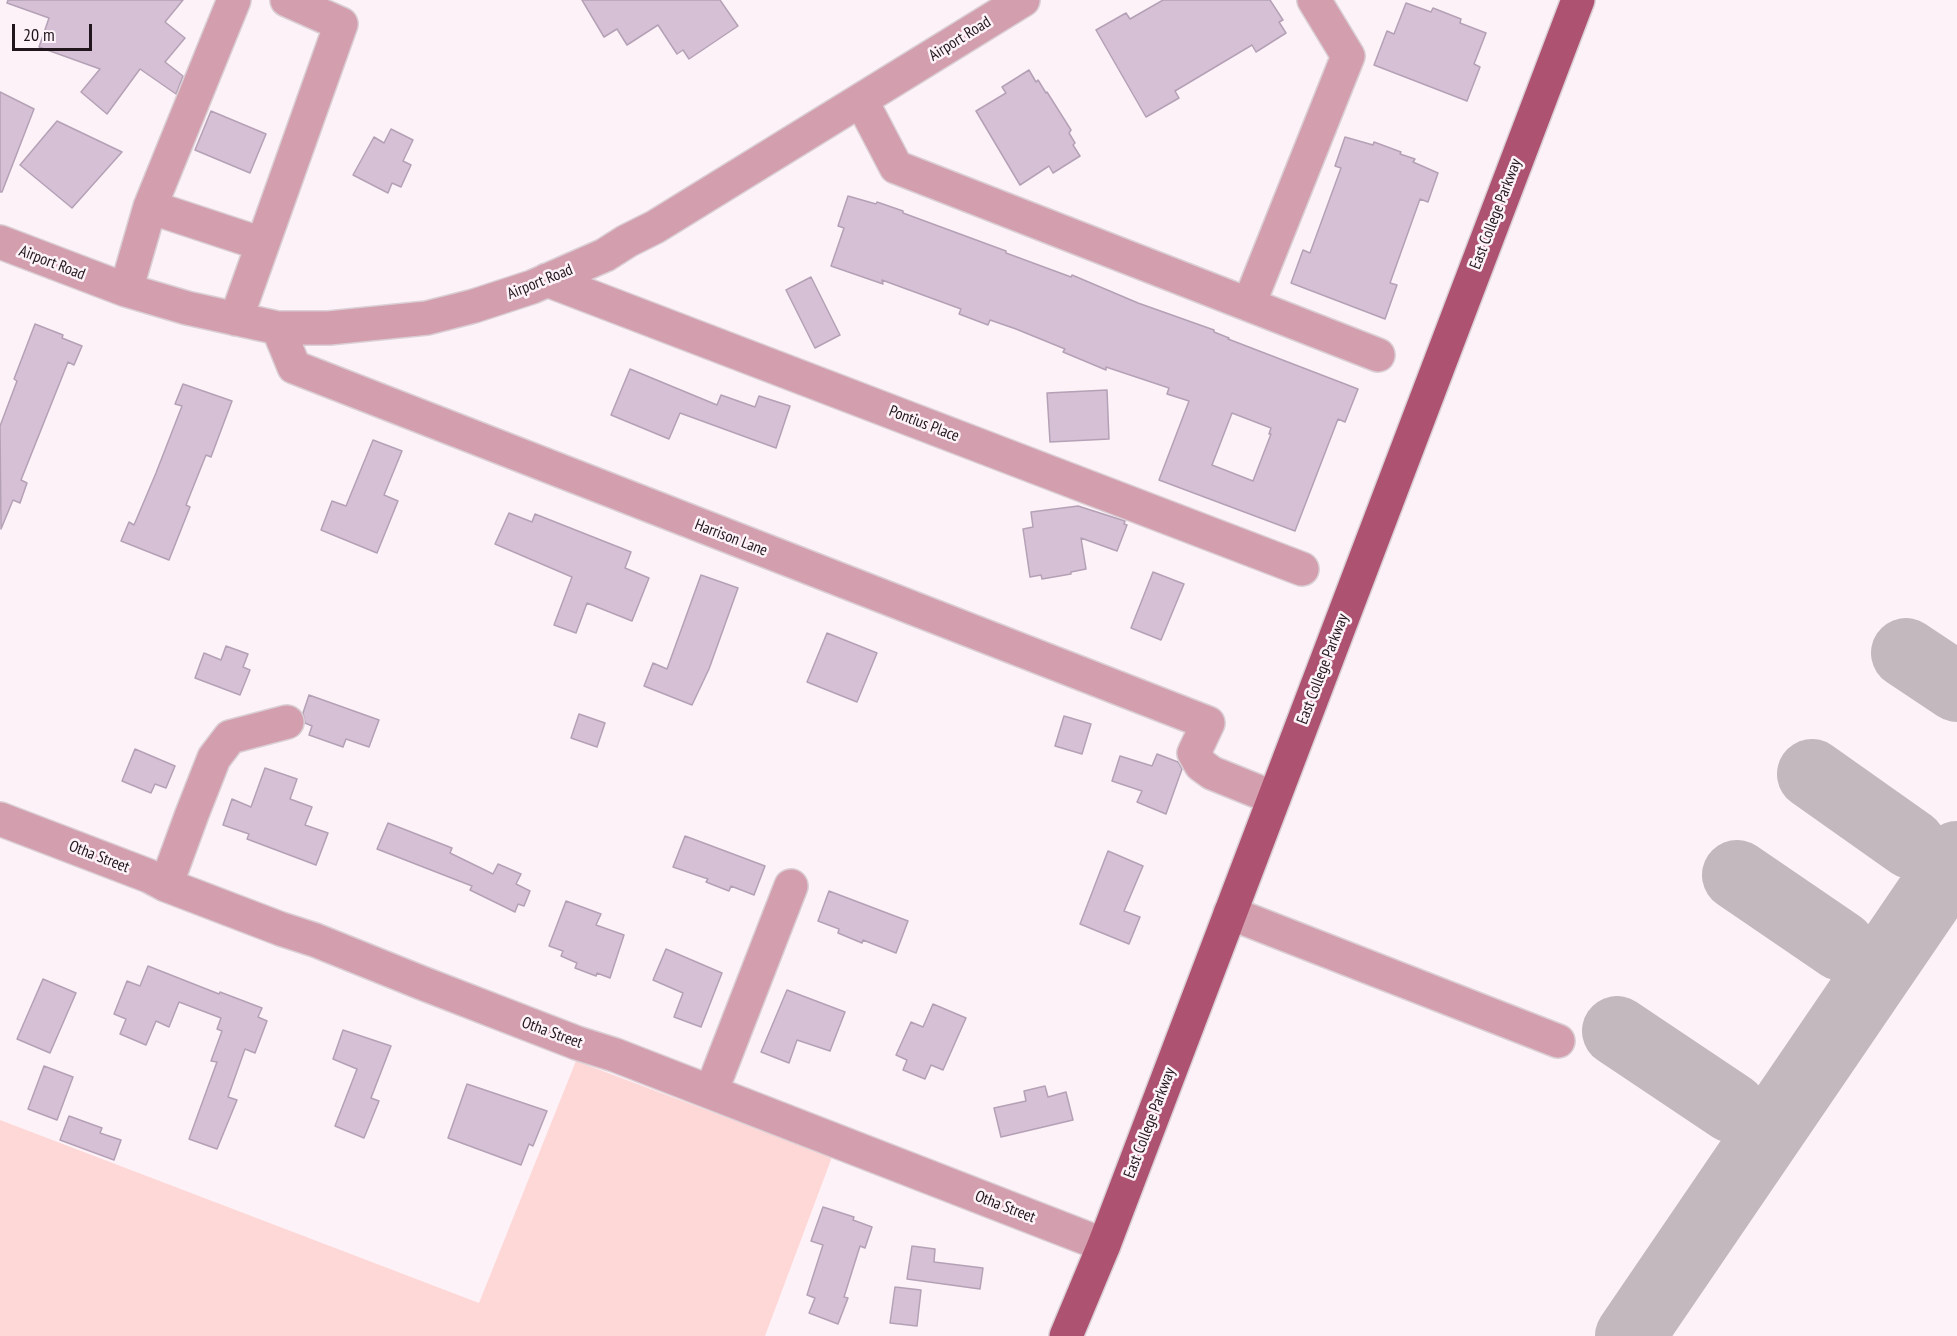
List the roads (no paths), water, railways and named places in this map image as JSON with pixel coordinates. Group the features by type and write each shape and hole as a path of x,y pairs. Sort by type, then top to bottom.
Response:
{"main road":[{"name":"East College Parkway","path":"1066,1336 1104,1245 1578,0"}],"street":[{"path":"126,290 150,207 234,0"},
{"path":"236,319 341,24 287,0"},
{"name":"Airport Road","path":"0,242 126,290 187,308 278,327 329,328 427,318 474,306 547,280 605,255 655,227 1023,0"},
{"path":"1249,304 1348,56 1314,0"},
{"path":"861,100 897,167 1378,354"},
{"path":"150,207 262,244"},
{"name":"Pontius Place","path":"547,280 1302,568"},
{"name":"Harrison Lane","path":"278,327 294,367 1208,723 1194,753 1201,765 1212,773 1274,798"},
{"path":"166,885 214,758 230,737 287,722"},
{"name":"Otha Street","path":"0,819 149,876 166,885 315,940 433,988 711,1092 1104,1245"},
{"path":"711,1092 791,886"},
{"path":"1230,913 1558,1041"}]}
